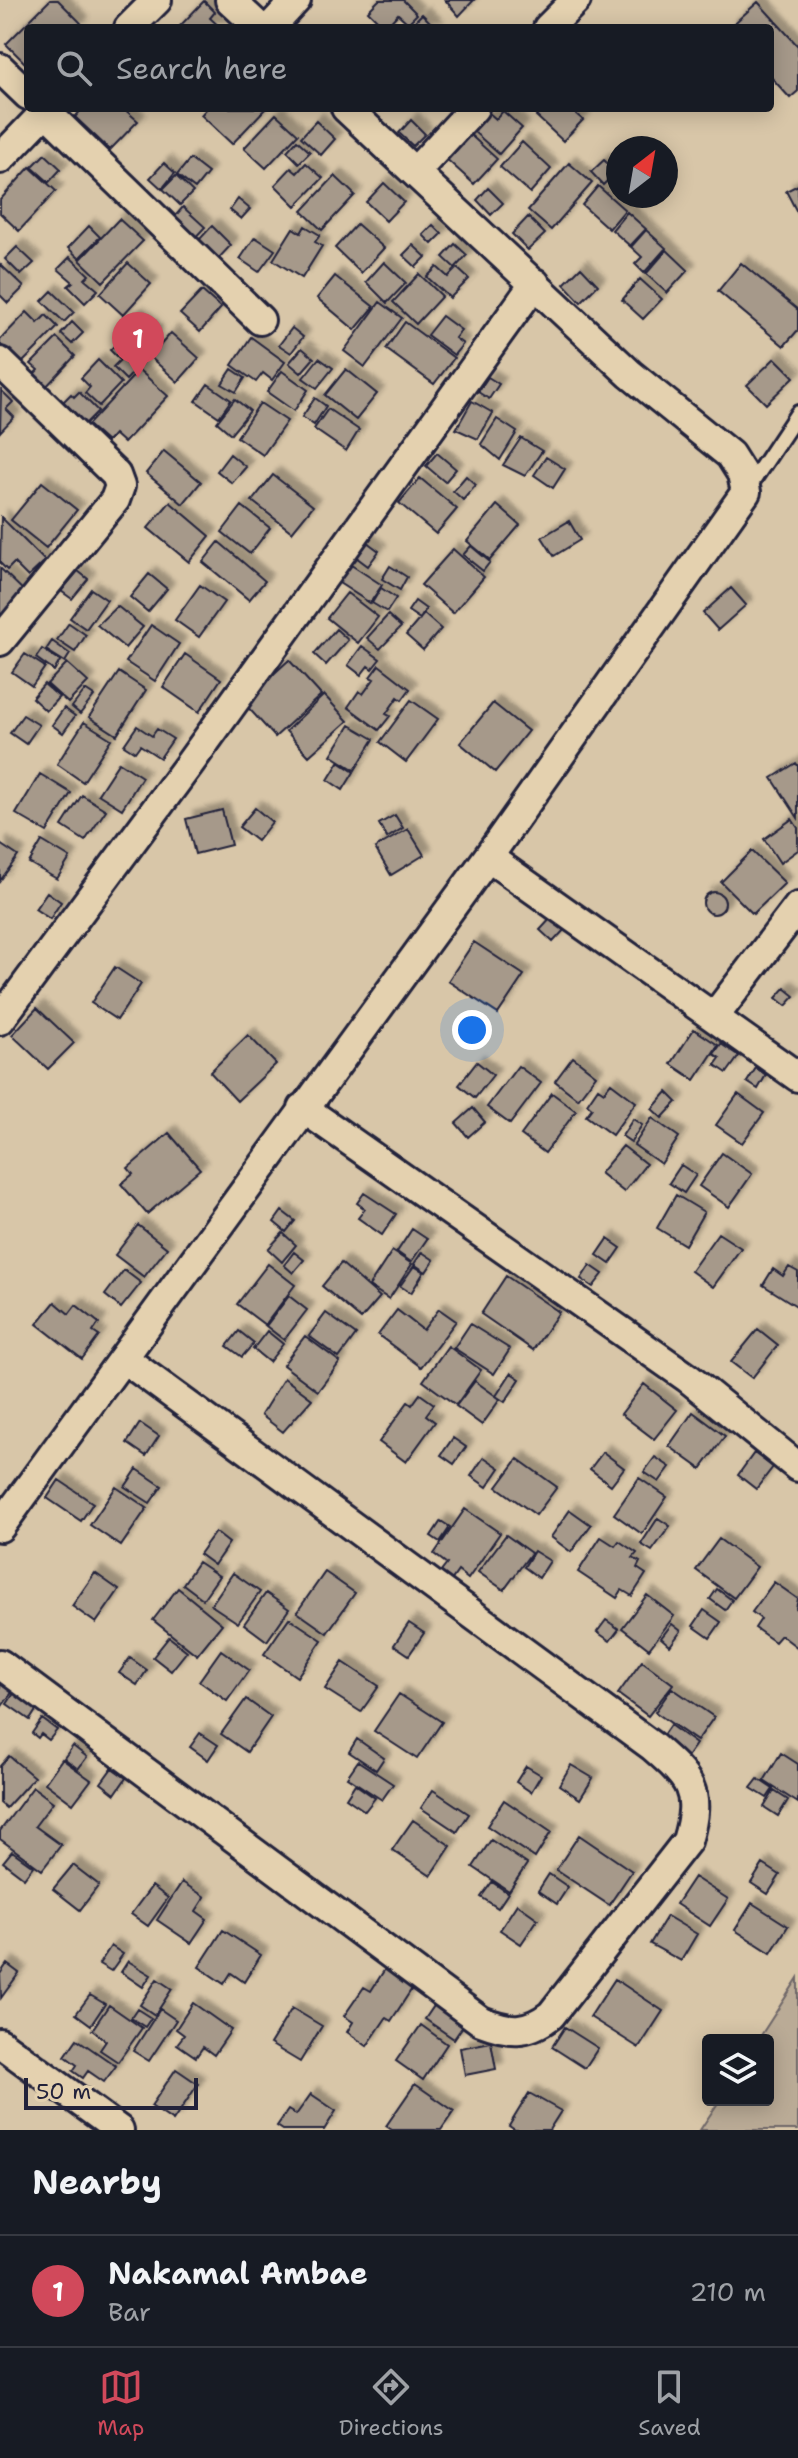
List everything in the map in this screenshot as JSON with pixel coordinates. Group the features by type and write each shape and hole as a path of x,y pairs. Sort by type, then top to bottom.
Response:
{"street":[{"path":"133,24 157,0"},
{"path":"230,0 256,24"},
{"path":"274,24 296,0"},
{"path":"552,24 576,0"},
{"path":"0,68 24,90"},
{"path":"0,159 36,112"},
{"path":"47,112 260,320"},
{"path":"0,1527 488,857 746,492 742,474 730,455 630,374 350,112"},
{"path":"415,172 470,112"},
{"path":"0,1020 190,763 535,283"},
{"path":"0,362 116,475 120,486 115,500 0,641"},
{"path":"488,857 798,1077"},
{"path":"714,1017 798,907"},
{"path":"303,1108 688,1378 798,1467"},
{"path":"0,1664 481,2021 499,2028 520,2030 536,2027 551,2015 687,1841 694,1818 693,1794 683,1773 652,1746 123,1358"},
{"path":"0,2043 119,2130"}],"lane":[{"path":"746,492 798,413"}],"shaded area":[{"path":"798,1978 798,2130 700,2130 716,2106 774,2106 774,2034 762,2034"}],"building":[{"path":"50,0 58,0 81,23 80,24 26,24"},
{"path":"379,0 403,0 417,14 408,23 398,14 389,24 381,24 368,11"},
{"path":"445,0 474,0 459,16"},
{"path":"204,1 215,12 210,18 217,24 182,24"},
{"path":"758,2 798,46 798,91 790,98 774,80 774,24 733,24"},
{"path":"422,14 432,24 412,24"},
{"path":"24,26 24,62 6,44"},
{"path":"79,112 128,112 138,121 110,150 75,117"},
{"path":"204,112 262,112 232,144 201,115"},
{"path":"504,112 522,128 499,154 473,131 489,113 496,119"},
{"path":"540,112 574,112 583,120 563,141 536,116"},
{"path":"276,114 298,134 266,168 244,148"},
{"path":"411,120 425,134 413,146 399,133"},
{"path":"316,121 335,139 321,155 301,137"},
{"path":"466,131 497,159 474,184 443,156"},
{"path":"297,140 310,152 299,163 287,151"},
{"path":"522,142 551,169 530,193 500,167"},
{"path":"45,154 61,169 49,182 32,167"},
{"path":"190,159 208,173 195,189 177,175"},
{"path":"604,160 606,182 603,185 591,172"},
{"path":"164,163 175,173 162,189 150,178"},
{"path":"306,163 323,178 296,206 275,185 291,168 297,173"},
{"path":"569,163 592,183 551,230 528,210"},
{"path":"30,167 56,191 19,231 0,213 0,200"},
{"path":"176,176 193,192 180,205 163,189"},
{"path":"335,176 355,195 322,230 302,211"},
{"path":"384,183 404,202 386,221 366,202"},
{"path":"798,185 798,214 786,191"},
{"path":"598,186 606,193 606,208 625,210 609,229 582,205"},
{"path":"488,188 503,203 491,215 477,200"},
{"path":"238,199 250,209 241,219 230,210"},
{"path":"183,207 205,227 192,241 171,221"},
{"path":"627,212 646,229 630,246 612,230"},
{"path":"528,217 545,234 528,250 512,234"},
{"path":"119,219 143,241 103,282 80,260"},
{"path":"357,224 384,248 361,273 335,248"},
{"path":"433,225 442,234 432,244 423,235"},
{"path":"89,226 100,237 79,258 68,248"},
{"path":"212,226 231,245 218,259 199,240"},
{"path":"305,226 320,235 315,242 322,246 302,278 273,260 293,228 301,233"},
{"path":"646,230 666,248 644,273 635,264 642,257 631,247"},
{"path":"255,237 275,250 259,272 240,259"},
{"path":"455,244 467,255 455,268 443,257"},
{"path":"413,245 426,257 416,267 403,255"},
{"path":"17,247 34,263 21,275 5,259"},
{"path":"667,250 688,270 667,293 646,274"},
{"path":"70,257 89,275 85,279 98,290 85,303 68,286 73,282 58,269"},
{"path":"384,262 406,283 387,303 366,282"},
{"path":"128,263 151,284 123,315 100,294"},
{"path":"741,263 798,310 798,330 784,346 718,291"},
{"path":"0,264 24,287 8,303 0,295"},
{"path":"437,267 448,277 457,268 469,279 450,298 427,277"},
{"path":"581,267 598,285 581,302 564,284"},
{"path":"419,274 442,296 416,324 393,302"},
{"path":"335,276 374,307 355,330 317,298"},
{"path":"640,279 662,299 643,319 622,300"},
{"path":"52,291 74,312 64,322 42,301"},
{"path":"202,291 221,308 200,332 180,314"},
{"path":"380,302 402,318 365,367 344,351"},
{"path":"27,312 38,323 46,315 58,327 21,364 0,344 0,340"},
{"path":"136,315 155,334 140,350 120,330"},
{"path":"442,316 461,330 455,338 463,344 454,355 427,335"},
{"path":"72,322 83,333 72,344 61,334"},
{"path":"405,322 454,358 434,384 386,349"},
{"path":"292,328 303,337 291,353 279,345"},
{"path":"171,333 199,358 178,382 150,357"},
{"path":"251,337 285,362 272,380 263,373 256,382 232,365"},
{"path":"57,338 75,356 44,389 31,377 38,370 31,364"},
{"path":"119,341 142,363 126,380 113,367 120,360 110,350"},
{"path":"302,348 314,358 301,373 289,363"},
{"path":"319,358 333,368 317,388 303,378"},
{"path":"775,358 794,377 766,404 747,385"},
{"path":"98,360 121,383 99,406 85,393 90,387 81,378"},
{"path":"232,369 245,378 236,392 222,384"},
{"path":"346,369 377,394 356,420 325,395"},
{"path":"139,370 168,396 124,443 114,434 107,442 88,425"},
{"path":"282,371 308,390 294,411 267,392"},
{"path":"488,377 499,384 489,399 478,392"},
{"path":"208,384 231,400 219,417 196,401"},
{"path":"1,390 13,402 6,409 14,417 0,432"},
{"path":"79,392 98,411 81,428 59,406 71,394 74,397"},
{"path":"315,398 326,406 314,425 302,417"},
{"path":"235,399 250,411 231,434 217,422"},
{"path":"472,401 493,413 478,439 456,429"},
{"path":"260,403 287,421 263,455 237,437"},
{"path":"328,409 359,430 346,451 314,429"},
{"path":"497,419 517,432 500,460 481,444"},
{"path":"521,438 542,451 525,476 503,465"},
{"path":"164,451 201,482 183,504 146,473"},
{"path":"437,453 456,469 445,482 426,466"},
{"path":"230,454 246,467 232,483 217,471"},
{"path":"546,457 565,469 553,488 534,475"},
{"path":"273,475 313,506 292,532 252,501"},
{"path":"466,476 476,485 463,500 453,491"},
{"path":"420,478 457,509 436,534 399,503"},
{"path":"42,482 77,510 46,548 11,520"},
{"path":"170,502 210,536 189,562 148,528"},
{"path":"497,505 520,525 490,560 467,541"},
{"path":"242,506 270,528 250,554 222,532"},
{"path":"1,517 45,561 28,577 14,563 7,570 0,563"},
{"path":"569,521 580,540 554,556 542,537"},
{"path":"363,539 379,551 368,566 352,554"},
{"path":"219,542 265,581 249,600 203,562"},
{"path":"471,546 490,562 483,571 463,555"},
{"path":"453,549 484,577 453,613 421,585"},
{"path":"348,563 382,585 370,603 336,581"},
{"path":"390,566 407,577 400,590 382,579"},
{"path":"0,568 26,593 0,622"},
{"path":"78,571 88,579 72,599 61,591"},
{"path":"149,574 167,589 148,612 130,597"},
{"path":"200,585 224,602 199,637 175,620"},
{"path":"381,588 396,598 387,612 372,603"},
{"path":"731,588 746,605 718,630 703,613"},
{"path":"91,589 107,600 86,629 70,618"},
{"path":"347,593 378,617 358,643 327,618"},
{"path":"415,601 426,609 420,619 408,611"},
{"path":"117,606 143,627 125,648 97,625"},
{"path":"424,614 441,629 423,650 406,635"},
{"path":"388,615 401,627 380,649 367,638"},
{"path":"69,623 86,635 75,652 57,640"},
{"path":"151,625 179,644 155,681 126,662"},
{"path":"336,629 348,640 326,665 314,654"},
{"path":"52,641 70,654 65,662 46,650"},
{"path":"362,646 380,659 372,669 368,666 361,675 348,665"},
{"path":"42,649 60,661 54,671 36,658"},
{"path":"25,654 45,667 32,686 12,672"},
{"path":"185,654 221,679 199,712 163,687"},
{"path":"289,660 321,695 275,737 243,702"},
{"path":"67,663 88,682 68,703 47,684"},
{"path":"379,665 410,689 402,700 398,697 386,714 390,716 379,730 348,707 359,691 363,694"},
{"path":"119,672 146,690 117,735 89,717"},
{"path":"44,684 59,697 46,711 32,698"},
{"path":"85,690 94,696 80,714 72,707"},
{"path":"324,695 348,721 309,756 286,731"},
{"path":"411,700 438,719 406,762 380,742"},
{"path":"493,703 528,731 495,772 460,743"},
{"path":"64,708 75,716 63,733 52,725"},
{"path":"23,715 39,725 26,744 10,733"},
{"path":"84,722 111,739 83,782 57,764"},
{"path":"350,725 374,739 355,770 331,755"},
{"path":"137,726 152,736 157,729 173,739 160,758 140,745 135,752 124,745"},
{"path":"119,762 142,777 122,809 98,794"},
{"path":"339,762 354,772 343,790 328,780"},
{"path":"796,763 798,766 798,818 772,778"},
{"path":"40,774 71,793 47,832 16,814"},
{"path":"82,795 106,810 85,841 62,826"},
{"path":"255,808 272,822 257,841 239,827"},
{"path":"222,810 231,845 195,854 186,819"},
{"path":"395,815 403,828 387,838 379,824"},
{"path":"792,819 798,828 798,850 780,863 764,839"},
{"path":"408,829 424,855 391,875 375,848"},
{"path":"42,841 70,858 57,879 29,863"},
{"path":"0,844 18,856 0,881"},
{"path":"752,851 785,883 753,914 721,882"},
{"path":"47,892 61,902 50,919 35,909"},
{"path":"714,892 722,895 725,903 722,911 714,914 706,911 703,903 706,895"},
{"path":"553,916 566,928 553,942 540,930"},
{"path":"474,942 524,975 498,1014 448,981"},
{"path":"115,967 141,984 117,1020 91,1003"},
{"path":"785,988 795,996 786,1006 776,998"},
{"path":"37,1008 74,1043 48,1069 12,1035"},
{"path":"694,1029 718,1045 695,1080 671,1064"},
{"path":"248,1035 276,1064 237,1101 210,1072"},
{"path":"721,1044 739,1056 727,1073 715,1065 720,1058 714,1054"},
{"path":"573,1057 596,1075 578,1099 555,1081"},
{"path":"477,1062 493,1075 475,1098 459,1085"},
{"path":"518,1066 541,1083 510,1124 487,1107"},
{"path":"756,1068 766,1075 758,1089 747,1082"},
{"path":"611,1083 636,1102 612,1135 586,1116 592,1108 587,1104 598,1088 604,1092"},
{"path":"667,1092 677,1102 662,1118 652,1109"},
{"path":"552,1093 576,1111 545,1153 521,1135"},
{"path":"738,1094 764,1113 742,1143 716,1125"},
{"path":"473,1108 485,1122 468,1137 456,1123"},
{"path":"652,1118 679,1137 661,1164 634,1145"},
{"path":"633,1119 642,1125 631,1142 622,1136"},
{"path":"169,1133 200,1169 147,1214 121,1184 133,1174 128,1168"},
{"path":"623,1146 646,1164 624,1192 600,1173"},
{"path":"722,1153 752,1174 729,1207 699,1186"},
{"path":"681,1165 696,1175 684,1193 669,1183"},
{"path":"364,1193 396,1214 382,1235 358,1218 365,1209 357,1203"},
{"path":"676,1195 704,1212 685,1245 657,1228"},
{"path":"282,1211 295,1221 286,1232 274,1222"},
{"path":"138,1225 167,1248 144,1277 115,1255"},
{"path":"412,1229 427,1239 411,1262 397,1252"},
{"path":"283,1233 296,1245 282,1262 268,1249"},
{"path":"718,1233 741,1248 713,1287 691,1271"},
{"path":"608,1239 621,1248 610,1264 597,1255"},
{"path":"392,1251 412,1264 389,1299 369,1286"},
{"path":"294,1252 304,1260 293,1273 284,1265"},
{"path":"422,1252 434,1260 426,1272 414,1264"},
{"path":"341,1263 380,1297 361,1319 322,1286"},
{"path":"268,1264 295,1285 265,1325 237,1304"},
{"path":"590,1265 603,1274 593,1287 581,1279"},
{"path":"414,1266 424,1272 411,1293 400,1286"},
{"path":"789,1267 798,1272 798,1307 763,1285 773,1269 783,1276"},
{"path":"124,1270 141,1283 121,1308 105,1295"},
{"path":"506,1276 559,1312 533,1350 481,1314"},
{"path":"289,1296 307,1310 284,1340 266,1326"},
{"path":"55,1302 69,1314 76,1305 99,1323 93,1332 99,1336 82,1359 37,1324"},
{"path":"439,1309 456,1321 421,1367 378,1335 397,1310 423,1330"},
{"path":"326,1313 356,1335 339,1358 309,1336"},
{"path":"470,1324 510,1349 494,1374 454,1348"},
{"path":"758,1329 778,1345 752,1378 731,1362"},
{"path":"239,1331 254,1343 242,1357 227,1346"},
{"path":"267,1331 283,1344 269,1362 253,1349"},
{"path":"305,1336 340,1362 318,1391 283,1365"},
{"path":"448,1346 481,1370 456,1405 423,1381"},
{"path":"511,1373 520,1379 505,1402 496,1396"},
{"path":"284,1378 312,1399 283,1432 261,1415"},
{"path":"475,1381 500,1399 482,1425 456,1406"},
{"path":"644,1384 677,1410 654,1439 621,1414"},
{"path":"420,1394 434,1404 426,1415 435,1422 406,1462 379,1442 408,1402 412,1405"},
{"path":"693,1412 725,1436 701,1469 669,1446"},
{"path":"140,1423 159,1436 146,1456 127,1443"},
{"path":"453,1438 466,1447 454,1464 441,1455"},
{"path":"603,1452 624,1468 611,1485 590,1469"},
{"path":"754,1453 773,1467 756,1489 738,1475"},
{"path":"484,1457 500,1468 487,1487 471,1476"},
{"path":"655,1457 670,1467 659,1482 644,1472"},
{"path":"518,1459 557,1487 536,1515 497,1487"},
{"path":"137,1469 162,1486 150,1503 125,1487"},
{"path":"639,1478 667,1497 642,1534 614,1514"},
{"path":"59,1480 93,1503 81,1521 47,1498"},
{"path":"116,1487 147,1508 121,1546 90,1525"},
{"path":"465,1509 500,1533 468,1579 458,1571 451,1581 440,1573 447,1564 434,1554"},
{"path":"570,1510 591,1525 571,1552 551,1537"},
{"path":"658,1518 670,1526 652,1551 641,1544"},
{"path":"441,1521 450,1527 440,1542 431,1536"},
{"path":"215,1532 229,1543 214,1565 199,1554"},
{"path":"506,1535 531,1553 504,1590 478,1572"},
{"path":"601,1537 615,1546 619,1541 637,1553 633,1558 640,1562 637,1568 646,1574 632,1596 622,1590 617,1598 578,1572"},
{"path":"719,1539 757,1567 734,1598 696,1570"},
{"path":"534,1551 550,1561 539,1578 524,1567"},
{"path":"198,1562 219,1576 203,1599 183,1584"},
{"path":"325,1572 355,1593 327,1633 297,1612"},
{"path":"95,1573 119,1590 96,1623 72,1606"},
{"path":"233,1573 260,1592 238,1623 211,1605"},
{"path":"774,1582 798,1599 798,1648 781,1635 775,1642 755,1628 761,1619 752,1612"},
{"path":"178,1588 222,1624 197,1655 153,1620"},
{"path":"717,1589 732,1600 725,1610 710,1599"},
{"path":"266,1593 289,1609 267,1641 244,1624"},
{"path":"647,1595 674,1616 649,1649 622,1628"},
{"path":"704,1610 721,1622 710,1638 693,1626"},
{"path":"289,1618 322,1640 297,1677 264,1654"},
{"path":"606,1620 619,1629 610,1641 597,1632"},
{"path":"409,1623 424,1633 409,1655 394,1645"},
{"path":"672,1624 681,1631 670,1646 661,1638"},
{"path":"169,1637 187,1651 171,1671 153,1657"},
{"path":"221,1650 249,1670 227,1701 199,1681"},
{"path":"130,1658 147,1670 137,1685 119,1673"},
{"path":"642,1661 673,1684 648,1716 618,1694"},
{"path":"343,1662 379,1686 361,1712 325,1689"},
{"path":"0,1682 13,1691 0,1709"},
{"path":"672,1688 714,1717 697,1741 655,1712"},
{"path":"17,1689 40,1704 30,1720 7,1704"},
{"path":"399,1694 442,1722 417,1759 374,1731"},
{"path":"246,1699 271,1717 247,1752 221,1734"},
{"path":"42,1719 57,1730 49,1740 41,1734 38,1738 32,1733"},
{"path":"670,1725 696,1744 687,1757 661,1738"},
{"path":"200,1733 218,1745 208,1760 190,1747"},
{"path":"357,1739 384,1758 376,1770 349,1752"},
{"path":"73,1746 87,1757 78,1769 64,1758"},
{"path":"781,1753 798,1764 798,1803 764,1781"},
{"path":"9,1756 34,1777 6,1808 0,1803 0,1766"},
{"path":"62,1759 91,1780 73,1804 45,1783"},
{"path":"358,1761 393,1784 382,1800 347,1777"},
{"path":"571,1765 593,1778 580,1799 559,1785"},
{"path":"526,1766 541,1775 531,1792 516,1782"},
{"path":"112,1768 126,1778 115,1794 101,1783"},
{"path":"758,1779 773,1789 767,1798 751,1788"},
{"path":"355,1784 375,1798 365,1811 346,1798"},
{"path":"33,1787 53,1802 35,1826 61,1845 42,1870 0,1839 0,1831"},
{"path":"433,1790 469,1814 457,1832 421,1808"},
{"path":"774,1791 788,1800 778,1816 764,1807"},
{"path":"504,1800 551,1832 535,1858 487,1826"},
{"path":"413,1820 451,1846 431,1876 392,1850"},
{"path":"579,1835 632,1871 609,1905 556,1870"},
{"path":"491,1840 527,1864 509,1891 473,1867"},
{"path":"12,1851 33,1866 24,1878 3,1862"},
{"path":"763,1864 780,1875 768,1894 751,1883"},
{"path":"73,1865 99,1885 80,1910 53,1889"},
{"path":"549,1874 568,1887 557,1904 538,1891"},
{"path":"694,1877 728,1899 710,1926 676,1904"},
{"path":"182,1882 205,1897 196,1911 207,1919 191,1943 157,1920"},
{"path":"492,1882 508,1893 498,1908 481,1897"},
{"path":"152,1886 168,1898 148,1926 131,1914"},
{"path":"752,1903 788,1926 771,1953 735,1930"},
{"path":"517,1904 538,1919 521,1944 500,1930"},
{"path":"667,1916 697,1934 681,1961 650,1944"},
{"path":"223,1930 261,1955 244,1982 231,1973 224,1984 199,1967"},
{"path":"111,1946 123,1954 111,1971 99,1964"},
{"path":"128,1961 151,1975 143,1987 121,1972"},
{"path":"7,1964 19,1973 1,1998 0,1974"},
{"path":"385,1969 413,1987 391,2021 386,2018 367,2046 347,2032 353,2022 344,2016 364,1987 371,1991"},
{"path":"157,1979 172,1989 155,2015 140,2005"},
{"path":"615,1979 663,2011 639,2048 590,2017"},
{"path":"90,1995 105,2004 91,2025 76,2014"},
{"path":"193,2003 231,2030 214,2055 203,2047 196,2057 177,2044 184,2035 176,2029"},
{"path":"436,2003 465,2023 454,2039 425,2019"},
{"path":"109,2005 142,2028 118,2062 100,2050 106,2041 92,2030"},
{"path":"292,2008 322,2026 300,2062 270,2044"},
{"path":"137,2009 151,2018 145,2027 131,2018"},
{"path":"160,2009 176,2020 149,2061 133,2051"},
{"path":"421,2025 447,2044 423,2080 396,2061"},
{"path":"565,2027 598,2048 585,2068 552,2047"},
{"path":"77,2039 116,2066 104,2082 88,2071 83,2078 73,2071 77,2065 65,2056"},
{"path":"491,2042 496,2069 465,2075 460,2048"},
{"path":"176,2069 198,2084 173,2121 151,2106"},
{"path":"415,2084 454,2111 441,2130 392,2130 386,2126"},
{"path":"529,2093 561,2111 549,2130 515,2130 509,2126"},
{"path":"311,2094 336,2111 324,2130 283,2130 277,2126 288,2110 296,2115"}],"place":[{"name":"Nakamal Ambae","path":"138,378"}]}
